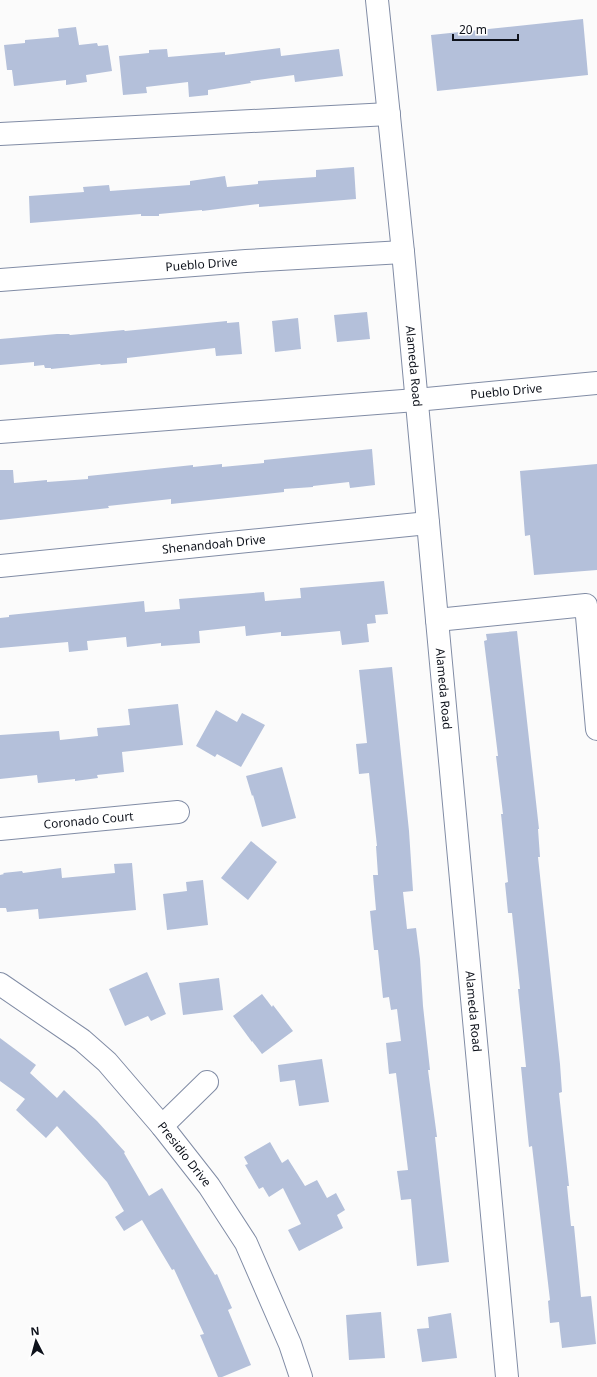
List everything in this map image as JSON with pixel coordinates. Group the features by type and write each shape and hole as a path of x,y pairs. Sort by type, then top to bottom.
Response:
{"street":[{"name":"Alameda Road","path":"377,0 403,252 507,1377"},
{"path":"0,134 389,114"},
{"name":"Pueblo Drive","path":"0,280 246,261 403,252"},
{"name":"Pueblo Drive","path":"0,432 416,400 597,382"},
{"name":"Shenandoah Drive","path":"0,566 428,523"},
{"path":"437,620 591,604 597,729"},
{"name":"Coronado Court","path":"0,829 178,812"},
{"name":"Presidio Drive","path":"0,984 82,1040 107,1062 162,1126 209,1186 246,1243 290,1344 301,1377"},
{"path":"162,1126 208,1082"}],"building":[{"path":"583,19 588,75 437,91 431,35"},
{"path":"76,27 79,45 97,43 98,46 108,45 112,71 86,75 87,82 66,85 66,80 14,86 12,70 7,70 4,45 25,43 25,40 59,37 58,29"},
{"path":"280,48 281,56 339,49 343,76 295,82 294,75 250,81 251,83 208,90 208,95 189,97 188,82 146,87 147,93 123,95 119,56 149,53 149,50 167,49 168,57 225,52 225,55"},
{"path":"354,167 356,199 259,207 259,204 202,211 159,214 159,216 141,216 141,214 30,223 29,196 84,192 83,187 109,185 110,191 190,185 190,181 225,176 227,187 258,184 258,181 316,177 316,170"},
{"path":"367,312 370,339 337,342 334,315"},
{"path":"298,318 301,349 275,352 272,321"},
{"path":"227,321 227,323 239,322 242,354 216,356 215,348 127,358 127,363 51,369 45,368 44,365 34,366 34,362 0,365 0,339 57,334 70,335 125,331"},
{"path":"372,449 375,485 350,488 349,482 284,489 284,492 171,504 171,499 108,506 109,508 0,520 0,470 13,470 14,483 47,480 47,482 88,479 88,476 193,465 193,467 222,464 222,467 264,463 264,460"},
{"path":"597,464 597,570 534,575 530,535 525,536 520,471"},
{"path":"384,581 388,614 375,615 376,623 367,624 369,642 342,645 340,631 286,636 281,636 281,632 246,636 245,626 199,631 200,643 161,646 161,643 127,647 126,637 87,641 88,650 69,652 68,642 0,648 0,618 9,617 9,615 144,601 145,612 180,609 179,599 264,592 265,601 301,598 300,588"},
{"path":"517,631 539,829 540,857 538,857 560,1064 562,1092 559,1093 569,1186 567,1186 571,1226 574,1226 581,1297 591,1296 596,1344 562,1348 559,1322 550,1323 548,1301 550,1300 532,1146 529,1147 521,1067 526,1067 518,989 520,989 512,913 508,913 505,883 508,882 501,814 503,814 496,756 498,756 484,641 487,640 486,634"},
{"path":"392,667 409,831 413,891 403,892 407,929 416,928 420,959 423,1006 430,1070 428,1070 437,1137 435,1137 449,1262 417,1266 411,1199 401,1200 397,1171 408,1170 396,1073 389,1074 386,1043 401,1041 397,1009 391,1010 389,997 383,998 378,950 374,950 370,911 376,910 373,875 378,875 377,846 369,773 359,774 356,744 367,743 359,670"},
{"path":"178,704 183,745 122,752 124,772 97,775 98,778 75,781 75,779 38,783 37,775 0,779 0,735 59,731 60,740 98,736 97,728 130,725 128,709"},
{"path":"216,710 237,722 242,713 265,725 241,767 217,754 215,757 196,746"},
{"path":"282,767 296,818 262,827 246,776"},
{"path":"251,841 277,862 248,900 221,878"},
{"path":"132,863 136,910 39,919 38,909 7,912 6,908 0,908 0,875 4,874 3,873 22,871 23,873 61,868 62,878 115,873 114,864"},
{"path":"203,880 208,925 167,930 163,894 187,891 186,882"},
{"path":"147,972 166,1014 151,1021 148,1016 125,1026 109,989"},
{"path":"219,978 223,1010 183,1015 179,983"},
{"path":"262,994 272,1007 273,1005 293,1031 262,1054 233,1016"},
{"path":"0,1038 36,1065 30,1073 57,1098 64,1090 97,1121 125,1152 124,1153 149,1196 162,1188 215,1275 217,1274 232,1308 228,1310 251,1365 222,1377 218,1377 200,1335 204,1334 174,1269 172,1270 142,1220 124,1231 115,1217 124,1211 107,1182 57,1126 46,1138 16,1110 25,1099 0,1081"},
{"path":"322,1059 329,1102 299,1106 295,1080 280,1082 278,1065"},
{"path":"270,1142 282,1163 288,1159 305,1186 317,1180 327,1198 336,1193 345,1210 337,1215 343,1228 299,1251 288,1230 301,1224 283,1188 269,1197 263,1187 259,1189 245,1165 248,1164 244,1157"},
{"path":"381,1312 385,1358 349,1360 346,1315"},
{"path":"451,1313 457,1358 422,1362 417,1329 429,1328 428,1317"}]}
